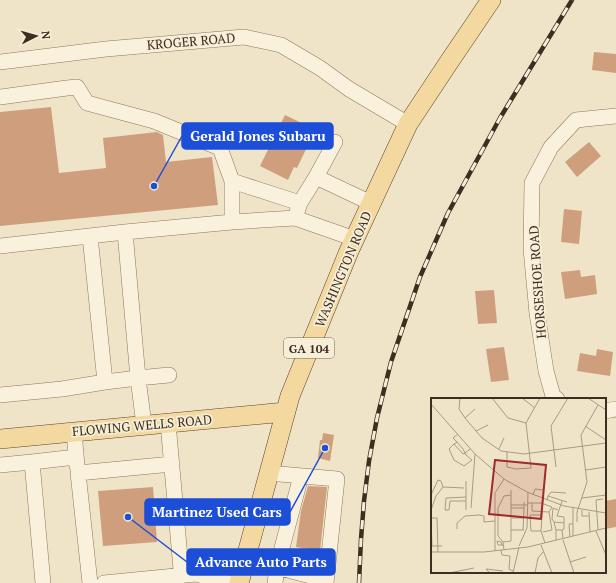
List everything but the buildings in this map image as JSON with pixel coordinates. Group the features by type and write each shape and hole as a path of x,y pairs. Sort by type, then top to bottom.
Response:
{"main road":[{"name":"WASHINGTON ROAD","path":"239,583 290,396 354,239 408,124 491,0"},
{"name":"FLOWING WELLS ROAD","path":"0,439 285,412"}],"street":[{"name":"KROGER ROAD","path":"0,62 106,49 244,37 281,45 320,68 349,89 408,124"},
{"path":"0,97 77,87 87,103 154,121 220,148 232,181 232,222"},
{"name":"HORSESHOE ROAD","path":"556,398 553,396 546,371 537,313 532,249 532,183 551,146 576,120 616,116"},
{"path":"295,218 300,203 316,178 335,142"},
{"path":"316,178 371,203"},
{"path":"232,181 300,203"},
{"path":"0,246 125,232 295,218 354,239"},
{"path":"125,232 138,378 144,425"},
{"path":"90,236 105,382"},
{"path":"0,395 62,389 105,382 170,375"},
{"path":"606,411 616,409"},
{"path":"168,423 181,569 177,580"},
{"path":"74,432 90,583"},
{"path":"0,465 76,457"},
{"path":"32,462 43,583"},
{"path":"78,473 172,464"},
{"path":"245,559 326,581 337,479 268,473"},
{"path":"275,583 277,567 300,476"},
{"path":"104,583 177,580 196,574 230,583"}],"railway":[{"path":"359,583 364,501 369,461 377,418 391,362 420,277 448,213 500,118 572,0"}],"place":[{"name":"Gerald Jones Subaru","path":"154,186"},
{"name":"Martinez Used Cars","path":"325,448"},
{"name":"Advance Auto Parts","path":"128,517"}]}
